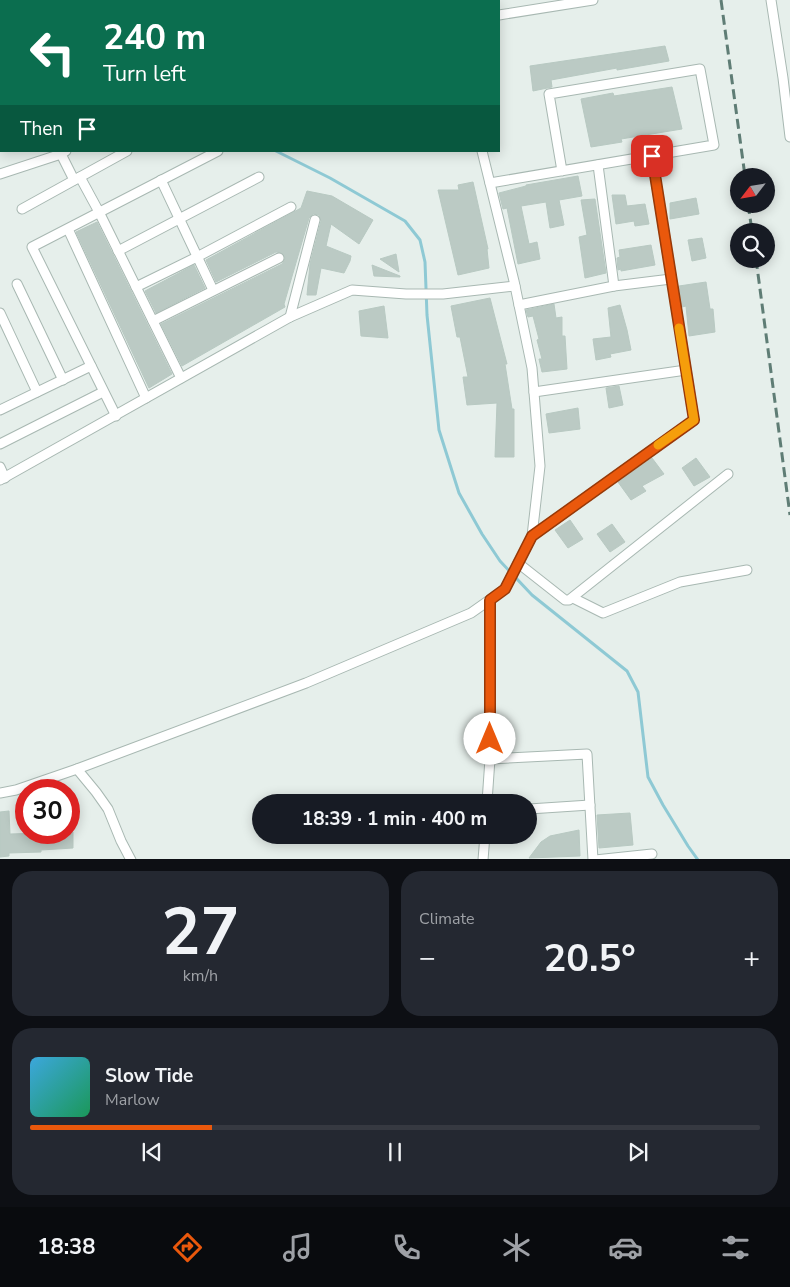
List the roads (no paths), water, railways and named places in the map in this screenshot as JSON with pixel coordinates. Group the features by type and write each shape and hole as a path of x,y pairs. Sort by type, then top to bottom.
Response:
{"street":[{"path":"500,15 593,0"},
{"path":"770,0 783,78 790,137"},
{"path":"490,183 562,171 652,156 714,145 700,69 549,94 562,171"},
{"path":"0,174 64,152 77,178 99,212 181,378"},
{"path":"22,210 125,152"},
{"path":"116,416 32,247 216,152"},
{"path":"0,793 16,790 77,769 306,683 471,614 505,589 532,536 540,466 532,368 515,286 482,152"},
{"path":"532,536 694,420 652,156"},
{"path":"598,165 614,286"},
{"path":"118,251 259,177"},
{"path":"161,180 213,290"},
{"path":"136,287 291,207"},
{"path":"290,317 315,220"},
{"path":"68,229 146,398"},
{"path":"153,321 279,258"},
{"path":"519,305 614,286 671,279"},
{"path":"16,284 63,380"},
{"path":"0,467 2,479 290,317 352,290 406,294 443,294 515,286"},
{"path":"0,313 37,392"},
{"path":"0,410 91,366"},
{"path":"534,392 686,370"},
{"path":"0,444 103,392"},
{"path":"517,565 565,600 569,600 728,474"},
{"path":"573,598 603,613 680,582 746,570"},
{"path":"488,794 490,759 490,600"},
{"path":"490,759 587,754 594,859"},
{"path":"77,769 108,809 121,841 131,859"},
{"path":"537,808 590,805"},
{"path":"483,859 484,844"},
{"path":"604,859 652,854"}],"waterway":[{"path":"278,152 330,178 405,221 420,240 425,262 427,315 439,430 459,493 500,561 532,595 627,671 638,692 648,777 663,805 697,859"}],"railway":[{"path":"721,0 744,168"},
{"path":"749,213 751,223"},
{"path":"757,268 790,515"}]}
